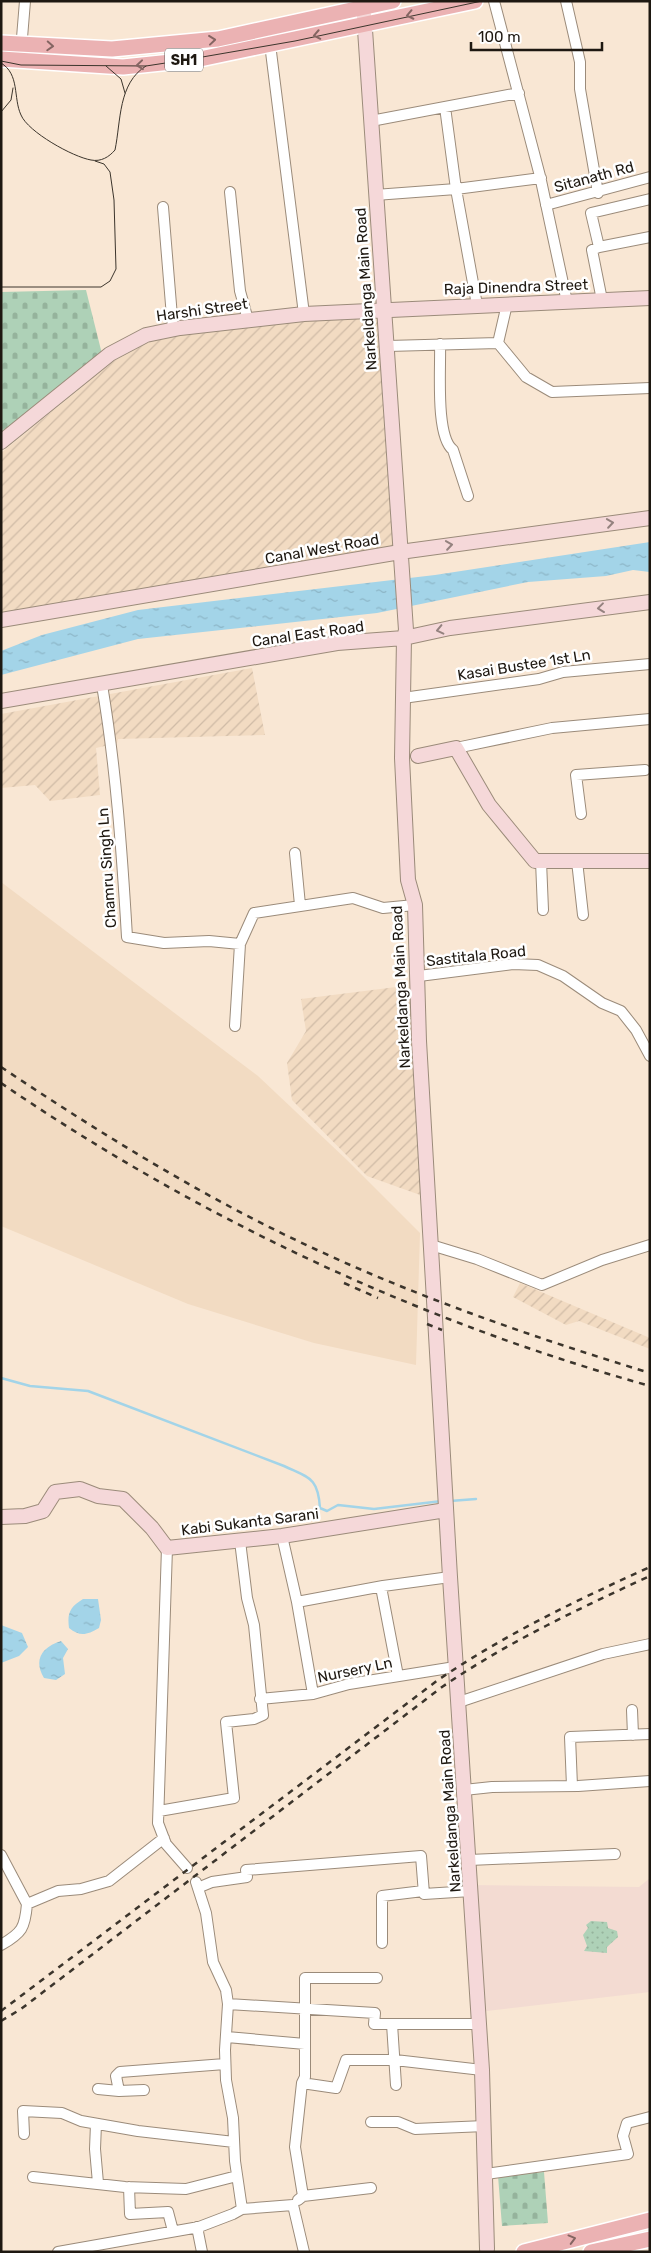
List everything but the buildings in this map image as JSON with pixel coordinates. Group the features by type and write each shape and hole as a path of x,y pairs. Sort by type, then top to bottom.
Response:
{"main road":[{"path":"1,43 112,49 218,39 363,5 393,1"},
{"name":"SH1","path":"1,59 124,67 200,59 475,1"},
{"name":"Narkeldanga Main Road","path":"363,5 383,309 388,346 401,558 405,634 402,758 408,880 416,905 420,1041 438,1371 480,2024 485,2126 486,2251"},
{"name":"Raja Dinendra Street","path":"383,309 650,298"},
{"name":"Harshi Street","path":"1,442 110,354 146,335 173,329 248,320 383,309"},
{"name":"Canal West Road","path":"1,620 650,518"},
{"name":"Canal East Road","path":"1,701 337,643 650,602"},
{"path":"418,756 456,748 489,805 535,861 650,861"},
{"name":"Kabi Sukanta Sarani","path":"1,1517 25,1516 43,1511 55,1492 80,1489 98,1496 123,1499 152,1528 168,1548 282,1536 446,1510"},
{"path":"524,2252 650,2220"},
{"path":"591,2252 650,2238"}],"street":[{"path":"21,61 25,1"},
{"path":"494,1 540,178 567,302"},
{"path":"566,1 580,62 580,89 598,193"},
{"path":"270,44 304,314"},
{"path":"371,121 519,93"},
{"path":"445,107 456,189 477,305"},
{"name":"Sitanath Rd","path":"546,205 598,193 650,177"},
{"path":"376,195 456,189 540,178"},
{"path":"230,192 240,291 248,320"},
{"path":"599,247 591,212 650,199"},
{"path":"163,207 173,329"},
{"path":"602,300 592,250 650,237"},
{"path":"498,343 507,304"},
{"path":"388,346 498,343"},
{"path":"498,343 526,377 552,392 650,388"},
{"path":"440,344 442,426 448,446 453,450 468,496"},
{"name":"Kasai Bustee 1st Ln","path":"404,698 539,679 563,672 650,664"},
{"name":"Chamru Singh Ln","path":"102,685 111,736 122,848 127,937 164,943 209,941 240,944"},
{"path":"456,748 552,728 650,719"},
{"path":"581,814 576,775 645,770"},
{"path":"295,853 300,905"},
{"path":"541,861 543,910"},
{"path":"577,861 582,916"},
{"path":"235,1026 240,944 254,913 353,898 383,908 416,905"},
{"name":"Sastitala Road","path":"418,976 513,964 538,965 563,976 602,1003 621,1011 636,1030 650,1056"},
{"path":"431,1245 477,1259 542,1286 602,1260 650,1245"},
{"path":"282,1536 297,1602 313,1694"},
{"path":"158,1811 234,1798 226,1722 254,1719 263,1715 254,1624 247,1598 240,1541"},
{"path":"168,1548 158,1766 160,1783 158,1823 164,1838 187,1868"},
{"path":"297,1602 450,1577"},
{"path":"381,1587 398,1676"},
{"path":"459,1702 603,1654 650,1644"},
{"name":"Nursery Ln","path":"260,1699 313,1694 349,1684 456,1667"},
{"path":"632,1710 633,1735"},
{"path":"572,1786 570,1738 650,1734"},
{"path":"464,1790 529,1785 572,1786 650,1781"},
{"path":"27,1904 58,1891 81,1889 109,1880 164,1838"},
{"path":"469,1860 615,1854"},
{"path":"1,1855 27,1904 25,1927 15,1937 1,1945"},
{"path":"242,2209 225,2064 228,2037 228,2004 226,1990 213,1962 198,1885 247,1878 246,1870 421,1856 424,1894 471,1891"},
{"path":"382,1943 382,1896 424,1891"},
{"path":"303,2196 295,2147 302,2083 305,2076 305,1978 377,1978"},
{"path":"228,2004 375,2013 374,2024 480,2024"},
{"path":"392,2024 396,2085"},
{"path":"228,2037 305,2044"},
{"path":"302,2083 336,2088 346,2060 395,2060 482,2070"},
{"path":"119,2091 116,2076 120,2072 225,2064"},
{"path":"98,2089 119,2091 144,2090"},
{"path":"24,2134 23,2111 62,2112 81,2121 96,2124 180,2137 234,2142"},
{"path":"486,2174 628,2154 623,2136 627,2123 650,2117"},
{"path":"371,2122 398,2122 415,2129 485,2126"},
{"path":"96,2124 98,2183"},
{"path":"33,2177 129,2187 186,2189 237,2176"},
{"path":"129,2187 130,2214 168,2212 173,2231"},
{"path":"58,2252 197,2227 234,2214 242,2209 293,2205 303,2196 370,2188"},
{"path":"293,2205 304,2252"},
{"path":"197,2227 202,2252"}],"shaded area":[{"path":"379,315 396,547 1,616 1,453 114,361 147,343 180,333"},
{"path":"252,668 265,735 118,739 117,743 96,748 100,795 50,801 35,785 1,788 1,714"},
{"path":"1,882 258,1076 347,1160 420,1233 416,1365 314,1343 188,1304 1,1226"},
{"path":"412,985 423,1196 367,1176 292,1100 287,1063 306,1031 301,999"},
{"path":"520,1283 650,1338 650,1349 579,1321 566,1325 513,1297"},
{"path":"650,1878 650,1992 479,2012 467,1885 639,1887"}],"green space":[{"path":"86,290 102,354 2,435 1,292"},
{"path":"591,1921 607,1922 608,1928 617,1931 618,1937 607,1947 607,1953 584,1951 587,1946 583,1935 588,1928 586,1925"},
{"path":"544,2172 548,2223 502,2226 498,2176"}],"water":[{"path":"650,542 650,572 633,570 606,576 528,582 377,613 138,639 1,675 1,651 42,635 138,610 435,575"},
{"path":"83,1599 98,1599 101,1620 99,1628 80,1634 69,1628 68,1623 70,1611"},
{"path":"1,1625 22,1633 28,1647 19,1656 1,1663"},
{"path":"61,1641 68,1649 63,1658 65,1674 56,1680 44,1678 39,1665 41,1655 49,1647"}],"waterway":[{"path":"1,1378 30,1386 88,1391 284,1466 311,1480 317,1490 320,1508 327,1511 338,1505 374,1509 442,1501"},
{"path":"450,1501 476,1499"}],"tram line":[{"path":"1,61 21,65 146,66 295,41 482,1"},
{"path":"1,63 11,73 14,80 19,108 25,122 41,136 63,149 83,158 95,160 104,158 115,150 125,92 137,73 146,66"},
{"path":"106,66 121,79 125,93"},
{"path":"1,112 11,100 13,88"},
{"path":"1,287 101,287 110,281 116,269 114,200 110,172 104,164 95,161"}],"railway":[{"path":"1,1067 78,1117 195,1188 317,1250 440,1302 565,1346 650,1373"},
{"path":"1,1083 154,1179 313,1261 395,1297 479,1330 564,1360 650,1386"},
{"path":"344,1283 378,1298"},
{"path":"427,1324 442,1330"},
{"path":"1,2011 438,1680 489,1648 541,1619 650,1567"},
{"path":"1,2021 21,2009 442,1687 518,1641 650,1576"}]}
